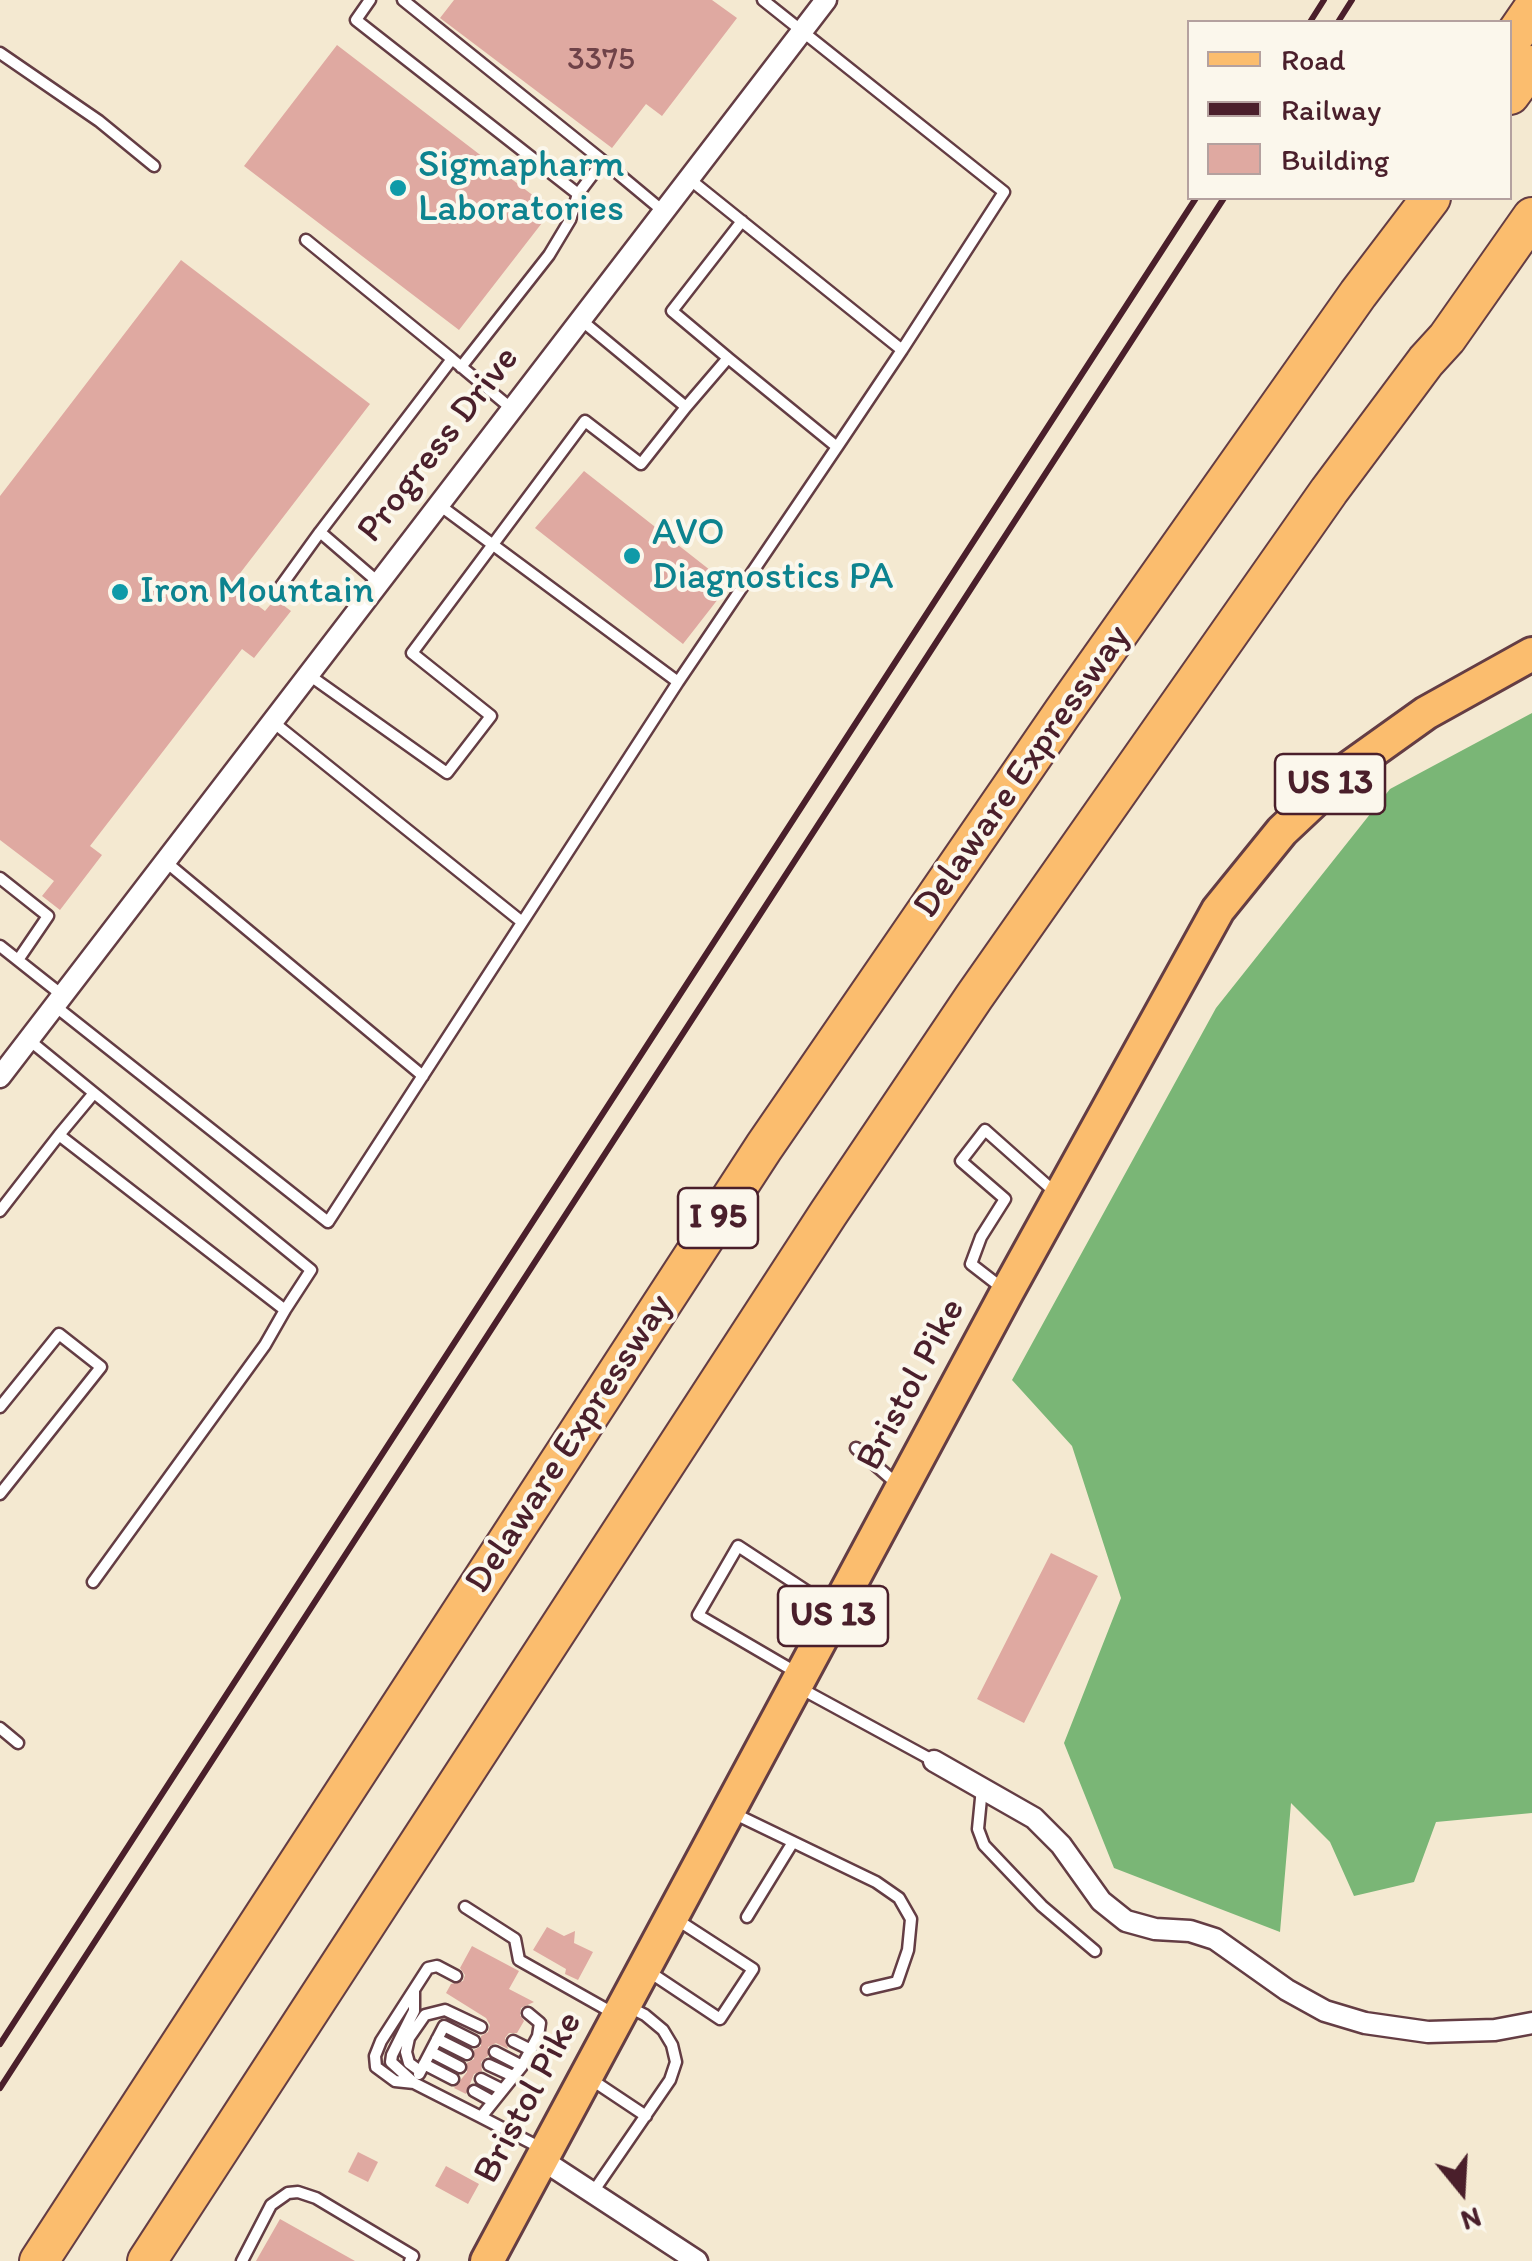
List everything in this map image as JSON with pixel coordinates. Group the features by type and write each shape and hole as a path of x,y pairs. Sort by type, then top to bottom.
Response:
{"highway":[{"path":"1512,39 1532,10"},
{"path":"1512,92 1532,65"},
{"path":"1358,294 1408,200"},
{"name":"Delaware Expressway","path":"39,2261 764,1147 1063,712 1358,294 1430,200"},
{"name":"I 95","path":"148,2261 828,1214 964,1012 1329,492 1447,338 1532,217"},
{"path":"1447,338 1532,246"}],"main road":[{"name":"Bristol Pike","path":"487,2261 1200,941 1258,858 1325,788 1426,713 1532,654"}],"street":[{"name":"Progress Drive","path":"0,1077 826,0"},
{"path":"934,1761 1018,1807 1047,1830 1101,1901 1126,1921 1215,1939 1287,1990 1325,2010 1365,2023 1428,2032 1495,2030 1532,2023"},
{"path":"544,2155 592,2193 697,2261"}],"lane":[{"path":"370,0 356,20 578,194"},
{"path":"403,0 663,211"},
{"path":"0,946 58,1001 328,1222 678,682 1004,192 763,0"},
{"path":"0,52 154,166"},
{"path":"282,586 320,532 549,255 570,220 578,194 603,161"},
{"path":"688,178 902,350"},
{"path":"742,222 672,311 837,447"},
{"path":"306,240 512,410"},
{"path":"580,319 686,407"},
{"path":"308,674 447,774 492,716 412,652 585,421 641,464 728,358"},
{"path":"438,504 678,682"},
{"path":"320,532 378,582"},
{"path":"272,722 522,922"},
{"path":"165,862 422,1076"},
{"path":"0,878 48,916 18,960"},
{"path":"28,1039 311,1270 266,1345 94,1582"},
{"path":"0,1211 94,1093"},
{"path":"1007,1292 971,1264 1005,1198 961,1160 985,1130 1060,1196"},
{"path":"60,1135 285,1310"},
{"path":"0,1407 58,1334 101,1367 0,1494"},
{"path":"856,1448 902,1488"},
{"path":"836,1610 738,1546 698,1615 934,1761"},
{"path":"0,1728 18,1743"},
{"path":"982,1787 978,1829 984,1845 1042,1906 1095,1952"},
{"path":"728,1811 876,1882 900,1898 911,1920 908,1950 897,1982 867,1989"},
{"path":"748,1917 794,1842"},
{"path":"465,1907 515,1939 519,1960 621,2011 646,2015 663,2030 672,2045 676,2062 670,2080 592,2193"},
{"path":"644,1968 720,2019 754,1969 672,1916"},
{"path":"456,1976 433,1966 424,1972 381,2041 375,2056 376,2067 394,2081 414,2084 481,2117 544,2155"},
{"path":"454,2079 408,2063 409,2038 425,2015 445,2010 481,2027"},
{"path":"481,2117 522,2066 541,2029 540,2022 528,2013"},
{"path":"414,2084 444,2026 474,2041"},
{"path":"437,2040 467,2054"},
{"path":"512,2041 531,2050"},
{"path":"431,2052 460,2068"},
{"path":"495,2052 522,2066"},
{"path":"488,2065 513,2076"},
{"path":"586,2076 646,2116"},
{"path":"481,2079 501,2089"},
{"path":"474,2091 492,2102"},
{"path":"242,2261 271,2206 288,2193 298,2192 316,2198 412,2256 410,2261"}],"green space":[{"path":"1532,713 1532,1813 1436,1822 1414,1882 1354,1896 1330,1842 1291,1803 1280,1932 1114,1868 1064,1743 1121,1598 1072,1446 1012,1380 1216,1008 1390,789"}],"building":[{"name":"Sigmapharm Laboratories","path":"454,0 712,0 737,18 662,116 646,104 612,148 440,18"},
{"name":"Sigmapharm Laboratories","path":"337,45 552,210 459,330 244,166"},
{"name":"Iron Mountain","path":"181,260 370,404 231,585 265,611 275,599 291,611 254,658 242,649 90,846 102,855 60,910 42,896 54,881 0,840 0,496"},
{"name":"AVO Diagnostics PA","path":"584,471 729,585 683,644 535,528"},
{"path":"1051,1553 1098,1576 1024,1723 977,1699"},
{"path":"547,1927 564,1936 575,1931 574,1943 593,1952 578,1980 533,1950"},
{"path":"472,1946 519,1971 509,1989 534,2002 521,2008 524,2021 517,2033 509,2033 505,2038 508,2049 496,2043 488,2047 488,2056 481,2062 482,2071 474,2074 466,2094 454,2088 467,2072 467,2063 474,2059 474,2050 481,2046 481,2036 490,2025 486,2018 446,1993 451,1984 463,1981 465,1975 460,1968"},
{"path":"358,2152 378,2162 368,2182 348,2172"},
{"path":"446,2166 479,2184 468,2204 435,2186"},
{"path":"280,2219 355,2261 256,2261"}],"railway":[{"path":"1311,20 1324,0"},
{"path":"1339,20 1352,0"},
{"path":"0,2044 1195,200"},
{"path":"0,2088 1223,200"}],"place":[{"name":"Sigmapharm Laboratories","path":"398,188"},
{"name":"AVO Diagnostics PA","path":"632,556"},
{"name":"Iron Mountain","path":"120,592"}]}
